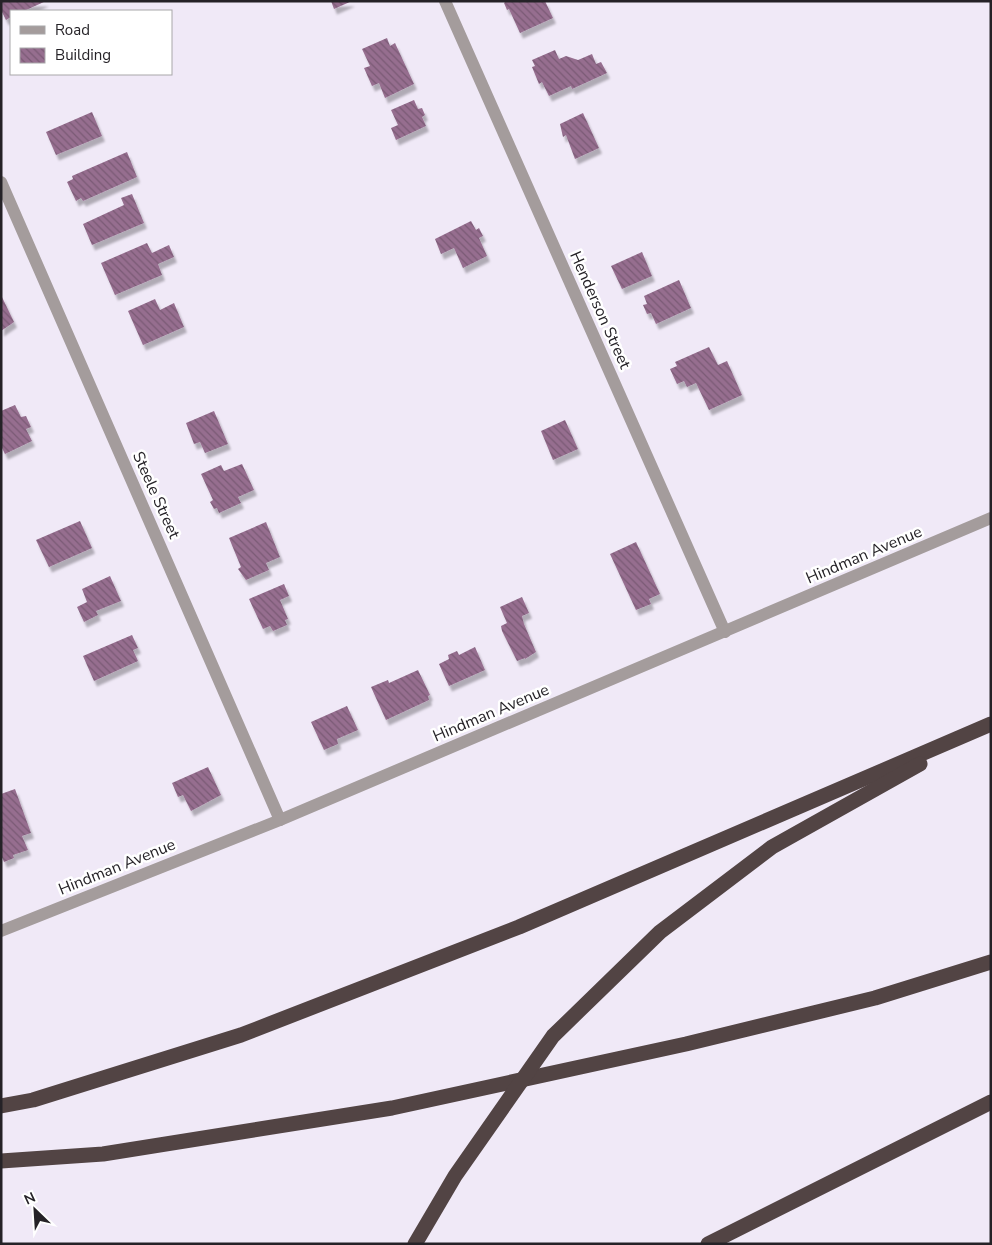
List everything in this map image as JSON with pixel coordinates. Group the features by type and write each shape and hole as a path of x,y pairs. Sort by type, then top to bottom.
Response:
{"highway":[{"path":"1,1106 33,1100 241,1035 519,927 988,725"},
{"path":"415,1244 455,1176 553,1036 660,932 772,847 988,725"},
{"path":"1,1161 104,1154 392,1108 686,1044 875,998 991,962"},
{"path":"708,1244 991,1102"}],"street":[{"name":"Henderson Street","path":"444,1 725,632"},
{"name":"Steele Street","path":"1,182 280,820"},
{"name":"Hindman Avenue","path":"1,931 280,820 991,518"}],"building":[{"path":"1,1 46,1 26,10 10,10 10,18 6,20 1,10"},
{"path":"331,1 352,1 334,9"},
{"path":"506,1 545,1 553,18 520,33 509,9 507,10 504,3"},
{"path":"387,38 390,46 395,43 414,84 385,98 379,83 372,86 364,68 370,66 362,49"},
{"path":"555,50 559,59 566,56 578,60 592,54 596,64 601,62 607,73 572,89 571,86 549,96 542,82 539,84 532,67 535,66 532,60"},
{"path":"414,100 418,109 422,108 425,115 422,117 426,126 396,140 391,128 398,125 391,110"},
{"path":"92,112 102,136 56,155 46,132"},
{"path":"583,113 599,148 575,159 566,135 563,137 560,124"},
{"path":"127,152 137,177 83,201 81,198 76,201 67,182 73,179 72,176"},
{"path":"132,194 144,223 92,245 83,224 124,205 121,198"},
{"path":"471,221 476,230 479,228 483,236 479,238 487,256 463,268 454,248 441,254 435,239"},
{"path":"147,243 152,253 169,245 174,257 158,264 162,275 115,295 101,263"},
{"path":"642,252 652,276 622,289 611,266"},
{"path":"679,280 691,308 656,324 651,313 647,314 643,305 647,304 644,296"},
{"path":"1,295 14,322 1,331"},
{"path":"155,299 160,310 174,303 184,327 143,345 128,311"},
{"path":"709,347 718,365 727,361 742,395 709,410 696,383 687,387 684,381 677,384 670,369 677,366 675,362"},
{"path":"15,405 21,417 26,416 31,427 26,429 32,441 5,454 1,446 1,411"},
{"path":"214,411 228,444 205,453 200,442 194,444 186,423"},
{"path":"565,420 578,449 553,460 541,431"},
{"path":"242,464 254,490 238,497 241,503 219,513 217,508 214,509 210,502 213,500 201,474 221,465 224,471"},
{"path":"80,521 92,548 49,567 36,540"},
{"path":"266,522 280,557 266,563 269,570 246,580 238,569 241,567 229,538"},
{"path":"636,542 660,594 649,599 651,604 636,610 610,554"},
{"path":"110,576 121,601 96,611 98,615 84,622 77,607 87,602 82,589"},
{"path":"284,584 289,596 280,600 288,619 285,620 287,625 273,631 270,626 263,629 249,599"},
{"path":"522,597 529,613 522,616 524,624 536,652 525,659 517,661 502,631 501,626 507,623 500,607"},
{"path":"132,635 138,648 133,650 138,661 94,681 83,656"},
{"path":"475,647 485,670 449,686 439,664 449,659 448,655 457,651 459,655"},
{"path":"418,670 430,695 428,696 429,700 386,720 371,687 388,680 389,683"},
{"path":"347,706 358,730 337,739 338,744 324,750 311,722"},
{"path":"208,767 221,795 191,811 183,795 178,797 172,783"},
{"path":"15,789 31,833 22,836 28,850 13,855 14,858 4,862 1,855 1,794"}]}
